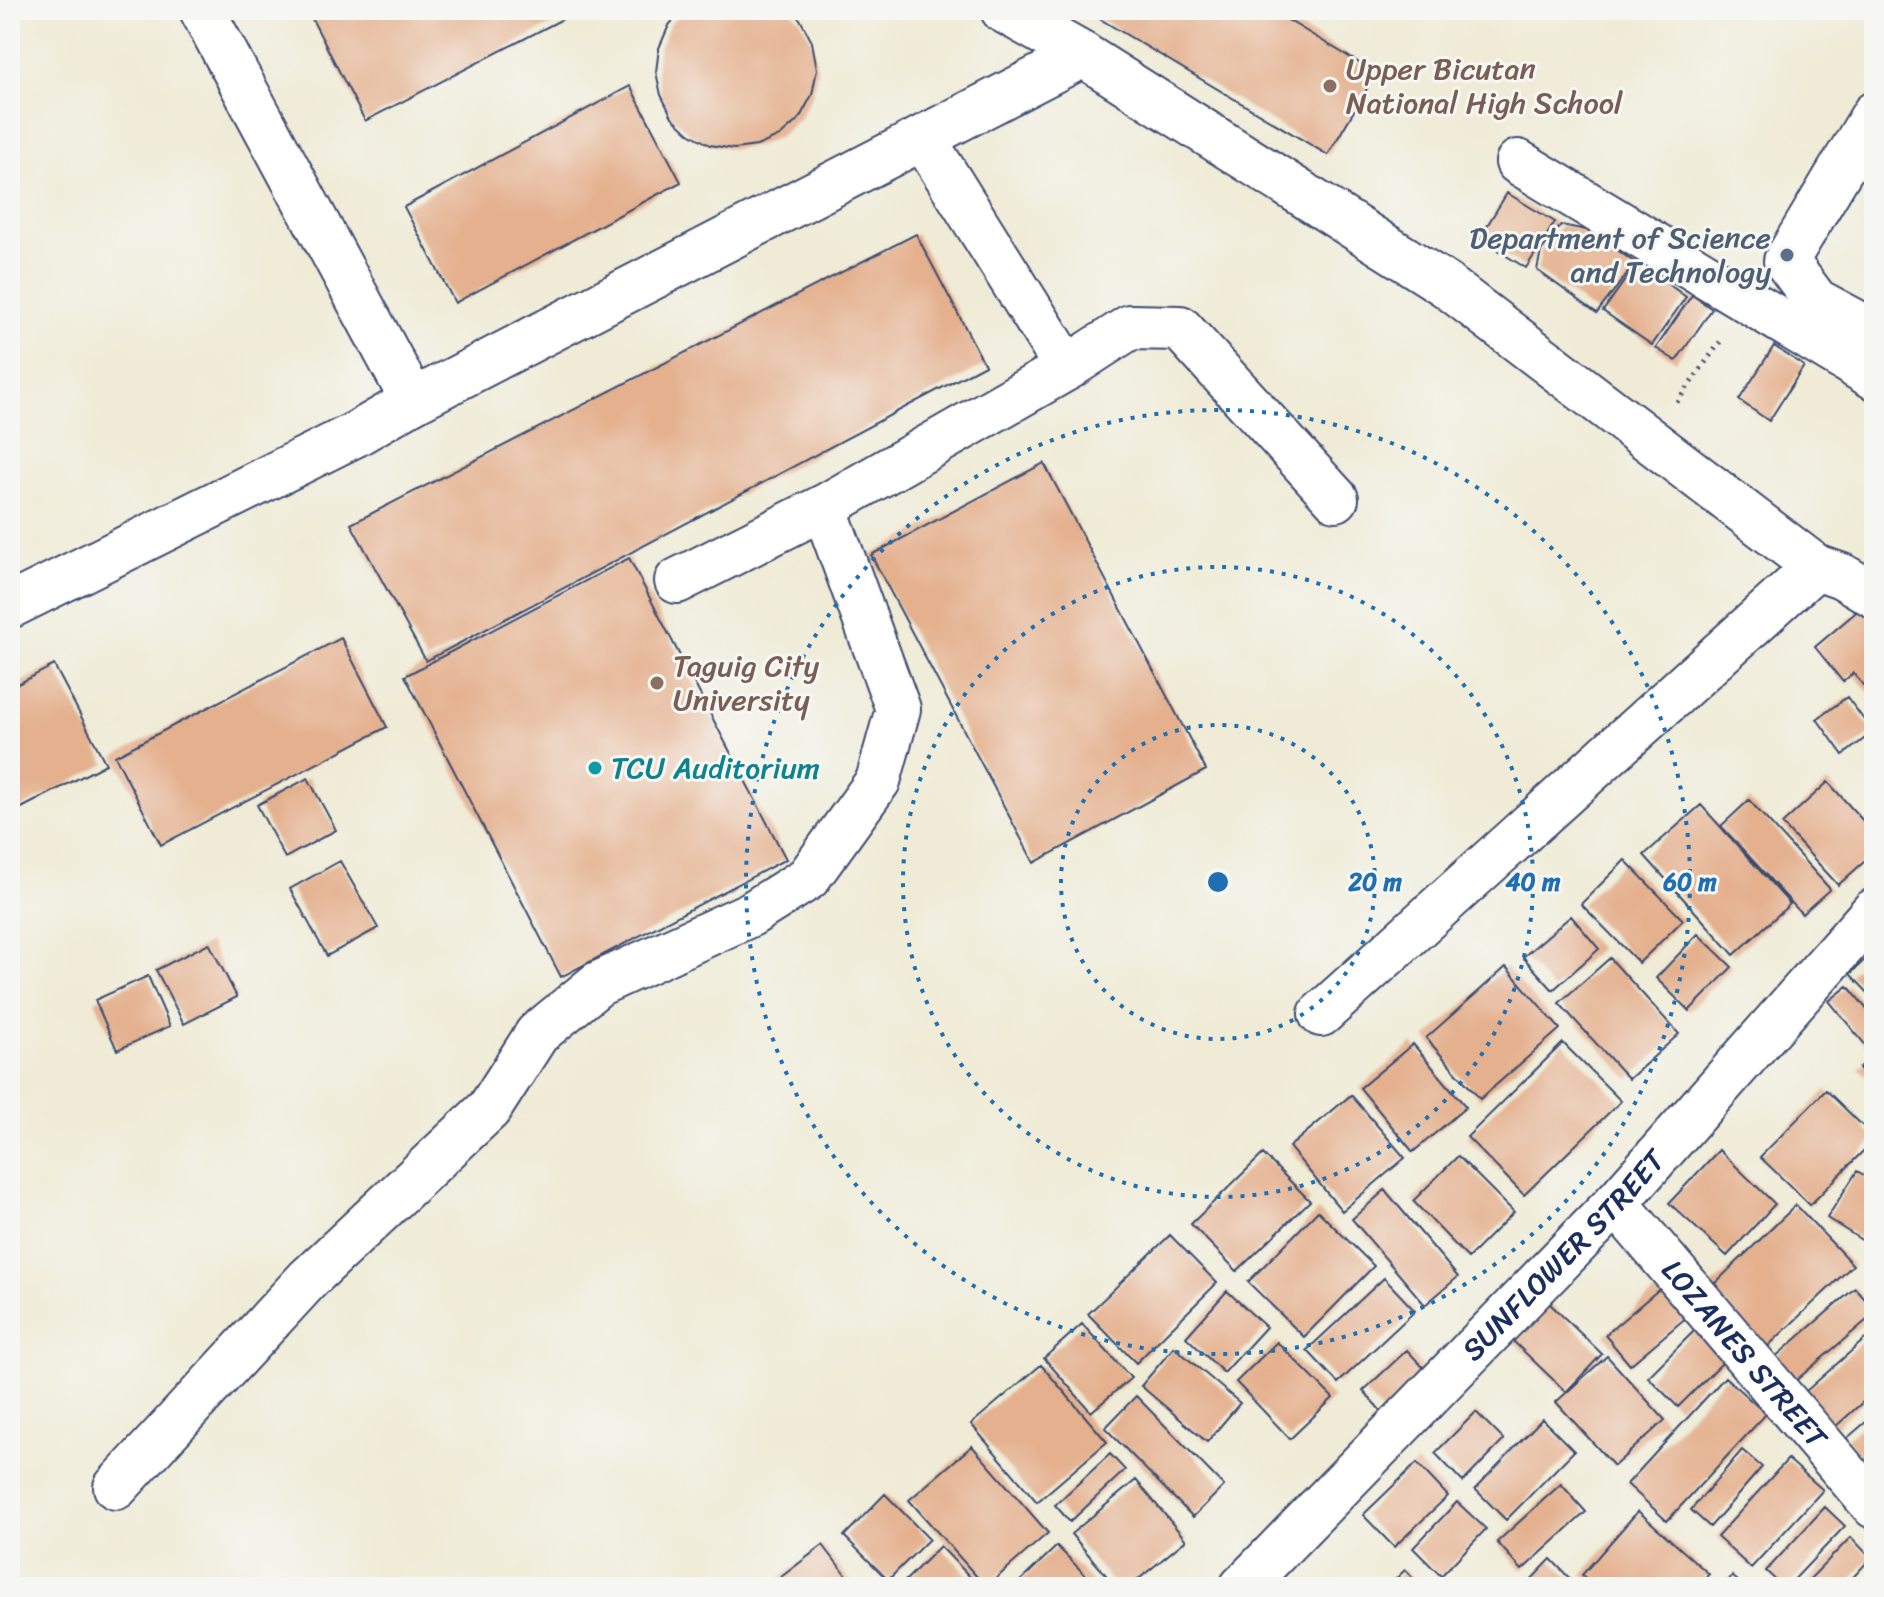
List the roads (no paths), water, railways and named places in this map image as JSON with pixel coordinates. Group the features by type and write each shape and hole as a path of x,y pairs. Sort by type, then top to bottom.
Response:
{"street":[{"path":"202,10 413,401"},
{"path":"1003,10 1083,55 1446,285 1816,567 1842,576 1874,595"},
{"path":"14,595 342,441 413,401 1083,55"},
{"path":"1874,114 1786,261 1816,301 1874,332"},
{"path":"923,138 1067,368"},
{"path":"1518,162 1874,377"},
{"path":"677,581 824,507 1067,368 1130,327 1180,328 1336,499"},
{"path":"116,1487 308,1279 489,1109 537,1034 598,984 751,914 808,878 861,805 878,781 898,709 824,507"},
{"path":"1321,1014 1816,567"},
{"name":"SUNFLOWER STREET","path":"1242,1587 1616,1203 1874,911"},
{"name":"LOZANES STREET","path":"1616,1203 1874,1506"}],"place":[{"name":"Upper Bicutan National High School","path":"1330,86"},
{"name":"Department of Science and Technology","path":"1787,255"},
{"name":"Taguig City University","path":"657,683"},
{"name":"TCU Auditorium","path":"595,768"}]}
